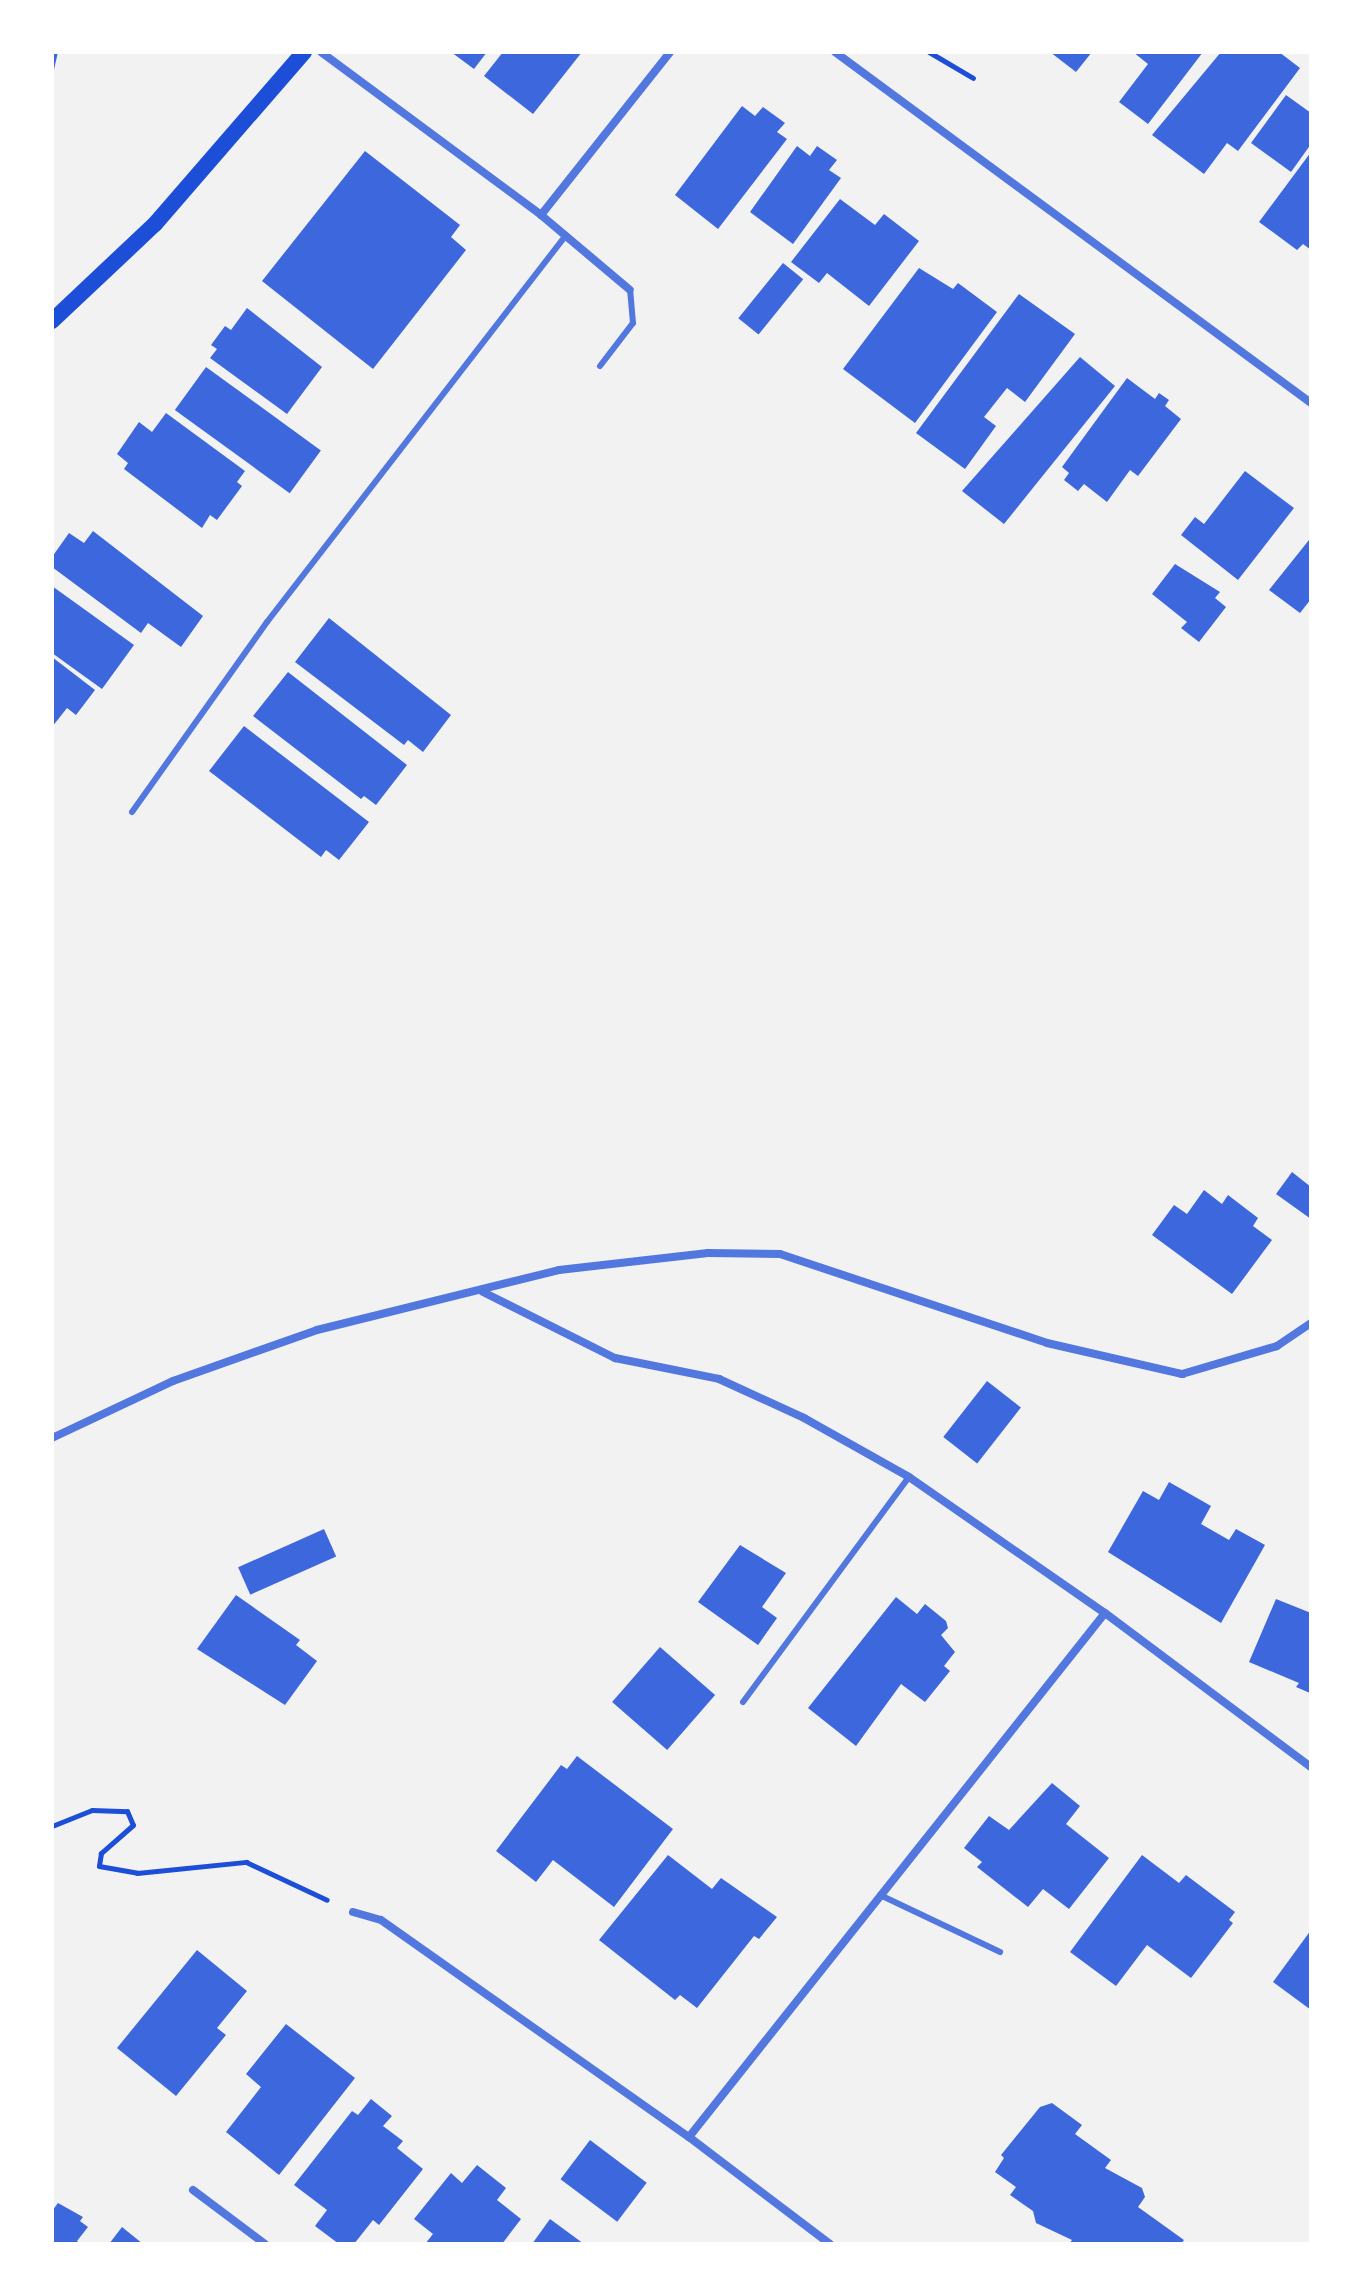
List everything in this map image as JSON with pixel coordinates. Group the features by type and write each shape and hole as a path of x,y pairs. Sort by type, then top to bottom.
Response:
{"main road":[{"path":"52,321 155,224 304,52"}],"street":[{"path":"321,52 541,215 630,290"},
{"path":"541,215 670,52"},
{"path":"835,52 1311,403"},
{"path":"52,1438 173,1381 317,1330 483,1292 559,1270 708,1253 780,1254 1047,1343 1182,1374 1265,1351 1311,1323"},
{"path":"483,1292 615,1358 719,1379 804,1418 909,1477 1105,1613 1311,1767"},
{"path":"689,2137 1105,1613"},
{"path":"353,1912 381,1920 689,2137 830,2244"},
{"path":"193,2190 265,2244"}],"lane":[{"path":"132,812 267,622 566,235"},
{"path":"600,366 633,323 630,290"},
{"path":"743,1702 909,1477"},
{"path":"880,1895 1000,1952"}],"path":[{"path":"929,52 973,78"},
{"path":"52,1826 92,1810 127,1811 133,1825 101,1853 99,1866 137,1873 246,1862 353,1912"}],"building":[{"path":"52,52 58,52 53,74 52,73"},
{"path":"451,52 487,52 474,69"},
{"path":"503,52 582,52 533,114 484,76"},
{"path":"1050,52 1092,52 1076,72"},
{"path":"1133,52 1203,52 1148,124 1119,102 1148,64"},
{"path":"1221,52 1279,52 1300,68 1238,151 1227,143 1204,174 1152,135"},
{"path":"1286,95 1311,113 1311,144 1291,172 1251,143"},
{"path":"742,106 755,116 763,107 785,123 777,132 787,139 718,229 675,195"},
{"path":"797,146 810,156 817,146 837,160 829,170 841,178 793,244 750,212"},
{"path":"365,151 460,225 451,237 466,250 373,369 262,281"},
{"path":"1311,152 1311,250 1303,244 1297,250 1259,222"},
{"path":"840,199 875,225 884,214 919,241 869,306 827,273 819,283 791,262"},
{"path":"783,263 803,279 759,335 738,318"},
{"path":"919,268 953,289 958,283 997,312 915,423 843,369"},
{"path":"1019,294 1075,334 1025,402 1007,388 984,417 996,426 965,469 916,433"},
{"path":"247,308 322,367 287,414 210,358 217,349 211,345 225,326 231,330"},
{"path":"1080,357 1115,386 1004,524 962,491"},
{"path":"206,367 321,450 290,493 175,410"},
{"path":"1127,378 1155,399 1159,393 1169,400 1165,406 1181,419 1138,476 1130,470 1107,502 1084,484 1078,491 1064,480 1069,473 1062,467"},
{"path":"166,413 245,471 237,482 242,486 217,520 210,515 202,528 124,469 128,463 117,454 139,422 152,432"},
{"path":"1245,471 1294,508 1238,580 1181,535 1195,517 1204,524"},
{"path":"93,531 203,616 181,647 148,623 141,633 52,567 52,557 69,533 84,543"},
{"path":"1309,540 1311,599 1300,613 1269,590"},
{"path":"1175,564 1220,592 1215,598 1226,607 1199,642 1181,628 1187,622 1152,594"},
{"path":"52,586 134,645 102,689 52,653"},
{"path":"329,618 451,715 423,752 408,740 404,745 295,662"},
{"path":"52,657 95,690 76,715 67,708 52,727"},
{"path":"288,672 407,765 376,805 364,796 361,799 253,716"},
{"path":"244,726 369,822 339,860 326,850 321,857 209,771"},
{"path":"1292,1172 1311,1187 1311,1219 1276,1194"},
{"path":"1204,1190 1222,1204 1228,1195 1258,1218 1253,1226 1272,1240 1232,1294 1152,1235 1174,1205 1187,1214"},
{"path":"987,1381 1021,1407 977,1463 943,1437"},
{"path":"1169,1482 1211,1506 1201,1524 1229,1540 1236,1529 1265,1545 1221,1623 1108,1552 1143,1491 1159,1500"},
{"path":"324,1529 336,1556 250,1595 238,1567"},
{"path":"740,1545 786,1573 762,1607 777,1618 758,1645 698,1602"},
{"path":"236,1595 300,1640 296,1645 317,1661 285,1705 197,1649"},
{"path":"896,1597 917,1614 925,1604 946,1621 948,1628 941,1635 955,1652 944,1666 950,1671 925,1702 901,1684 856,1746 808,1708"},
{"path":"1276,1599 1311,1613 1310,1693 1296,1687 1299,1683 1249,1662"},
{"path":"660,1647 715,1695 667,1750 612,1702"},
{"path":"577,1756 673,1829 614,1907 553,1860 536,1882 496,1851 561,1765 567,1769"},
{"path":"1052,1783 1080,1806 1066,1824 1109,1858 1069,1909 1043,1889 1028,1907 977,1867 982,1862 964,1848 989,1816 1009,1830"},
{"path":"668,1855 712,1889 721,1878 777,1917 759,1939 754,1936 697,2008 680,1995 675,2000 599,1940"},
{"path":"1142,1855 1179,1883 1186,1875 1235,1912 1229,1920 1233,1923 1191,1978 1147,1945 1116,1986 1070,1952"},
{"path":"1311,1930 1311,2010 1273,1982"},
{"path":"197,1950 247,1991 217,2028 226,2035 176,2096 117,2048"},
{"path":"286,2024 355,2078 279,2175 226,2132 261,2087 246,2074"},
{"path":"371,2099 392,2116 383,2126 403,2141 397,2148 423,2169 379,2225 373,2220 354,2244 339,2244 315,2226 327,2210 294,2185 352,2111 358,2115"},
{"path":"1052,2103 1082,2125 1075,2134 1111,2160 1105,2168 1142,2188 1145,2197 1138,2207 1184,2240 1181,2244 1069,2244 1072,2240 1036,2223 1033,2211 1010,2195 1016,2187 995,2172 1004,2158 1001,2155 1040,2107"},
{"path":"590,2140 647,2183 617,2222 561,2179"},
{"path":"477,2165 506,2188 497,2200 521,2219 502,2244 425,2244 433,2234 414,2219 451,2173 462,2183"},
{"path":"58,2203 83,2217 80,2221 88,2227 77,2241 81,2244 52,2244 52,2211"},
{"path":"550,2219 584,2244 532,2244"},
{"path":"122,2227 143,2244 109,2244"}]}
